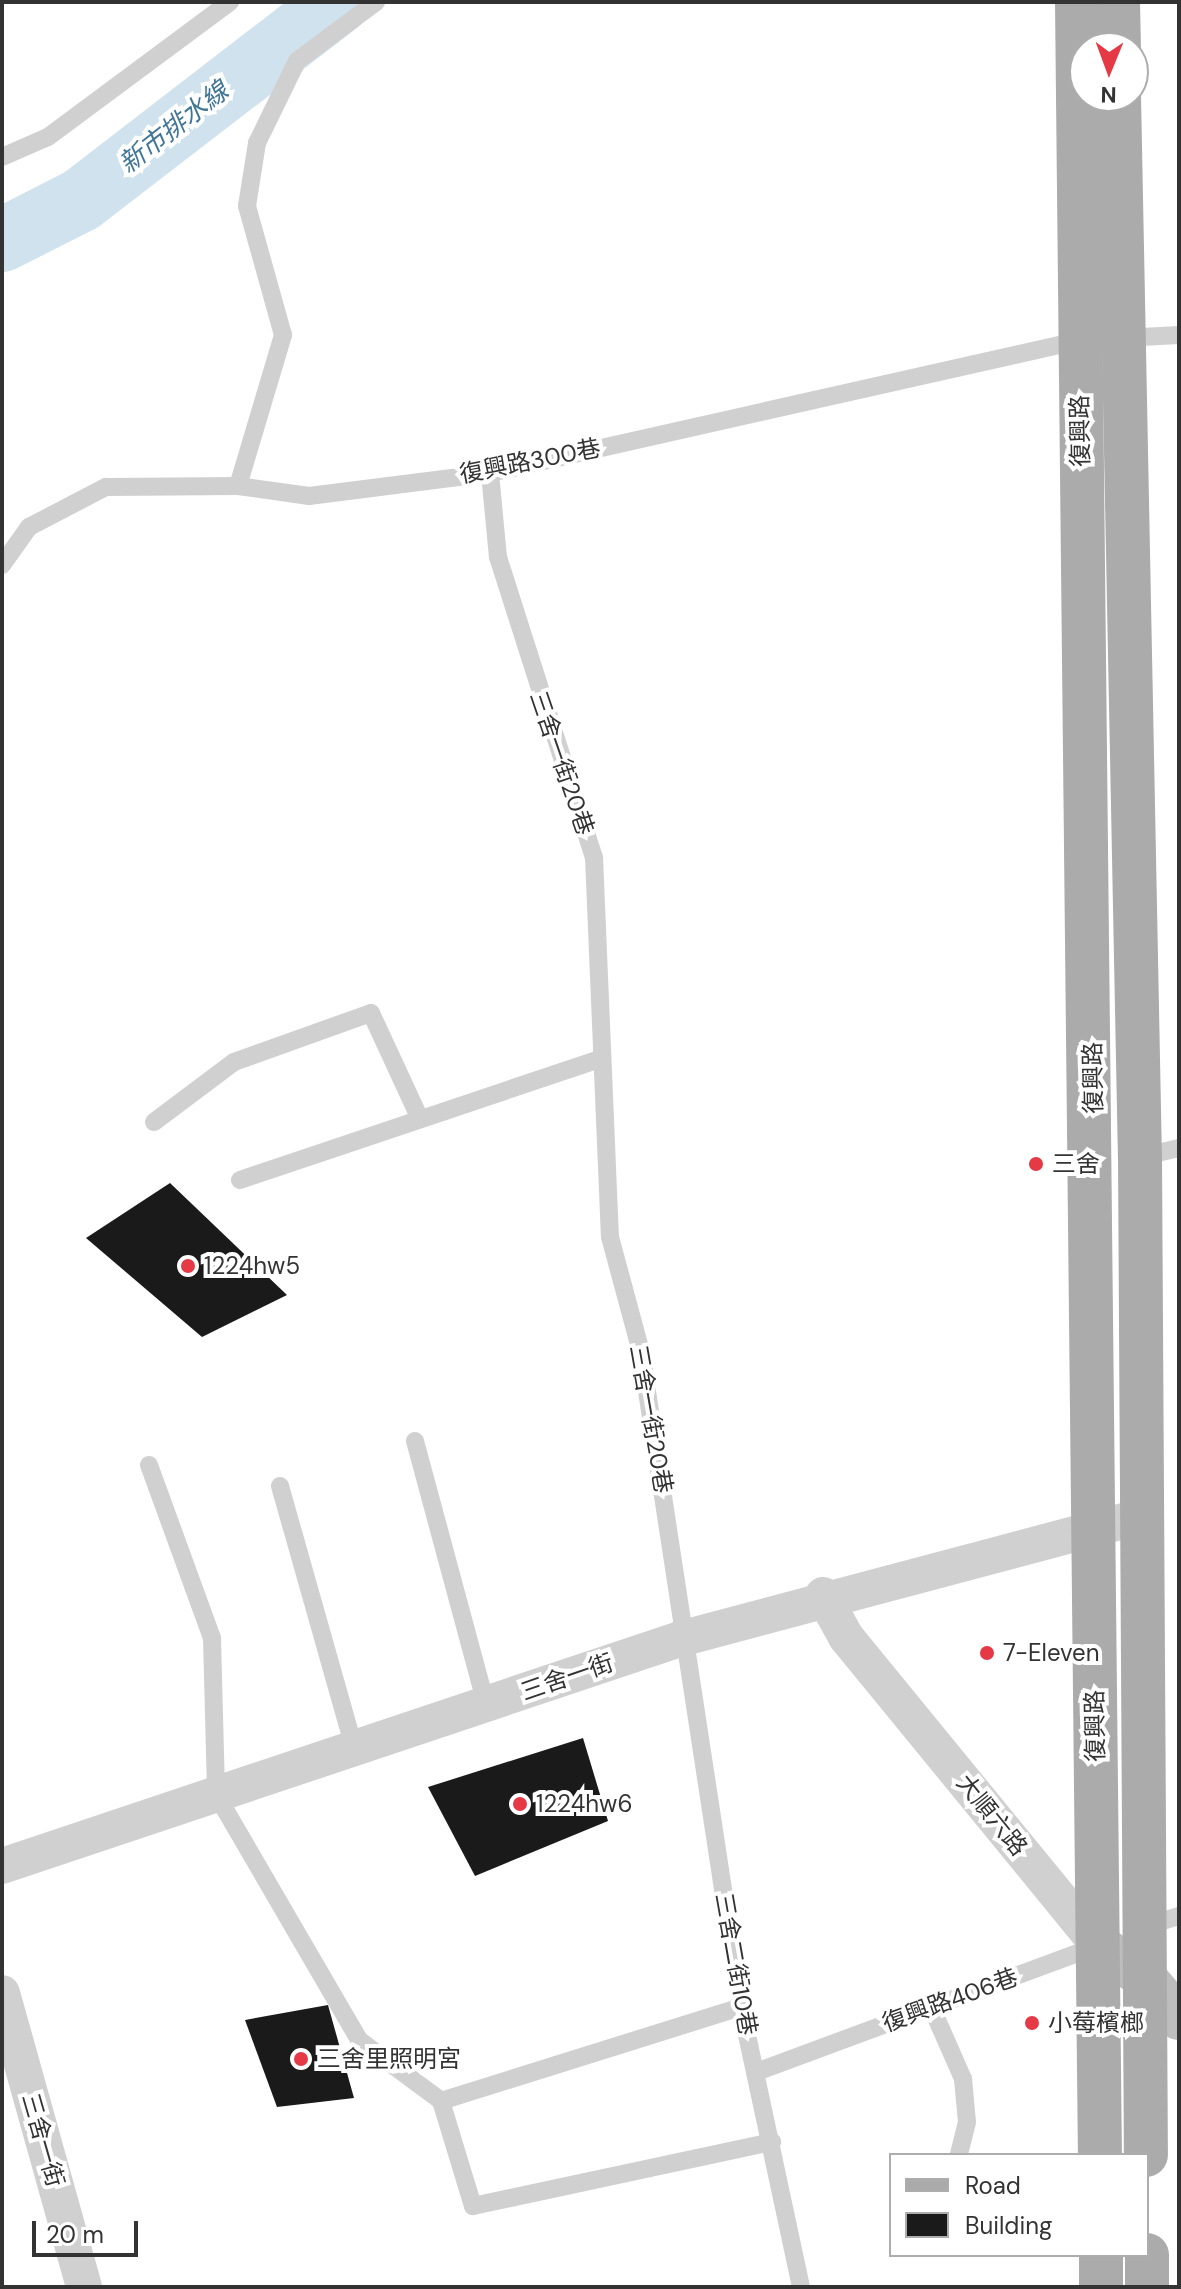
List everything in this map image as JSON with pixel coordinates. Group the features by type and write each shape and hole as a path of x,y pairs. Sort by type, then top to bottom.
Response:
{"main road":[{"name":"復興路","path":"1077,2 1078,340 1094,1159 1093,1525 1100,2153"},
{"path":"1118,2 1119,32"},
{"name":"復興路","path":"1119,112 1121,338 1160,1152 1141,1516 1162,1921 1144,1977 1146,2153"},
{"path":"1101,2257 1101,2287"},
{"path":"1147,2257 1147,2287"}],"street":[{"name":"三舍一街","path":"2,1866 680,1639 823,1595 1093,1525 1141,1516"},
{"name":"大順六路","path":"823,1595 846,1637 1098,1945 1144,1977 1179,2018"},
{"name":"三舍一街","path":"2,1993 84,2287"}],"lane":[{"path":"2,157 48,137 230,2"},
{"path":"238,486 283,335 247,206 257,143 297,61 376,2"},
{"name":"復興路300巷","path":"2,565 29,527 106,487 238,486 309,496 490,473 1078,340 1179,335"},
{"name":"三舍一街20巷","path":"490,473 502,571 594,857 610,1237 641,1352 680,1639"},
{"path":"154,1122 234,1062 371,1013 419,1117"},
{"path":"240,1180 419,1117 602,1058"},
{"path":"415,1441 486,1705"},
{"path":"149,1465 212,1638 216,1794 359,2040 441,2101 473,2206 772,2142"},
{"path":"280,1486 354,1747"},
{"name":"三舍二街10巷","path":"680,1639 741,2007 801,2287"},
{"name":"復興路406巷","path":"756,2072 1162,1921"},
{"path":"931,2006 963,2079 967,2122 959,2153"},
{"path":"441,2101 741,2007"}],"building":[{"name":"1224hw5","path":"170,1183 287,1295 202,1337 86,1238"},
{"name":"1224hw6","path":"583,1738 608,1821 475,1876 428,1787"},
{"name":"三舍里照明宮","path":"328,2005 354,2098 277,2107 245,2020"}],"waterway":[{"name":"新市排水線","path":"2,240 81,200 338,2"}],"place":[{"name":"三舍","path":"1036,1164"},
{"name":"1224hw5","path":"188,1266"},
{"name":"7-Eleven","path":"987,1653"},
{"name":"1224hw6","path":"520,1804"},
{"name":"小莓檳榔","path":"1032,2023"},
{"name":"三舍里照明宮","path":"301,2059"}]}
